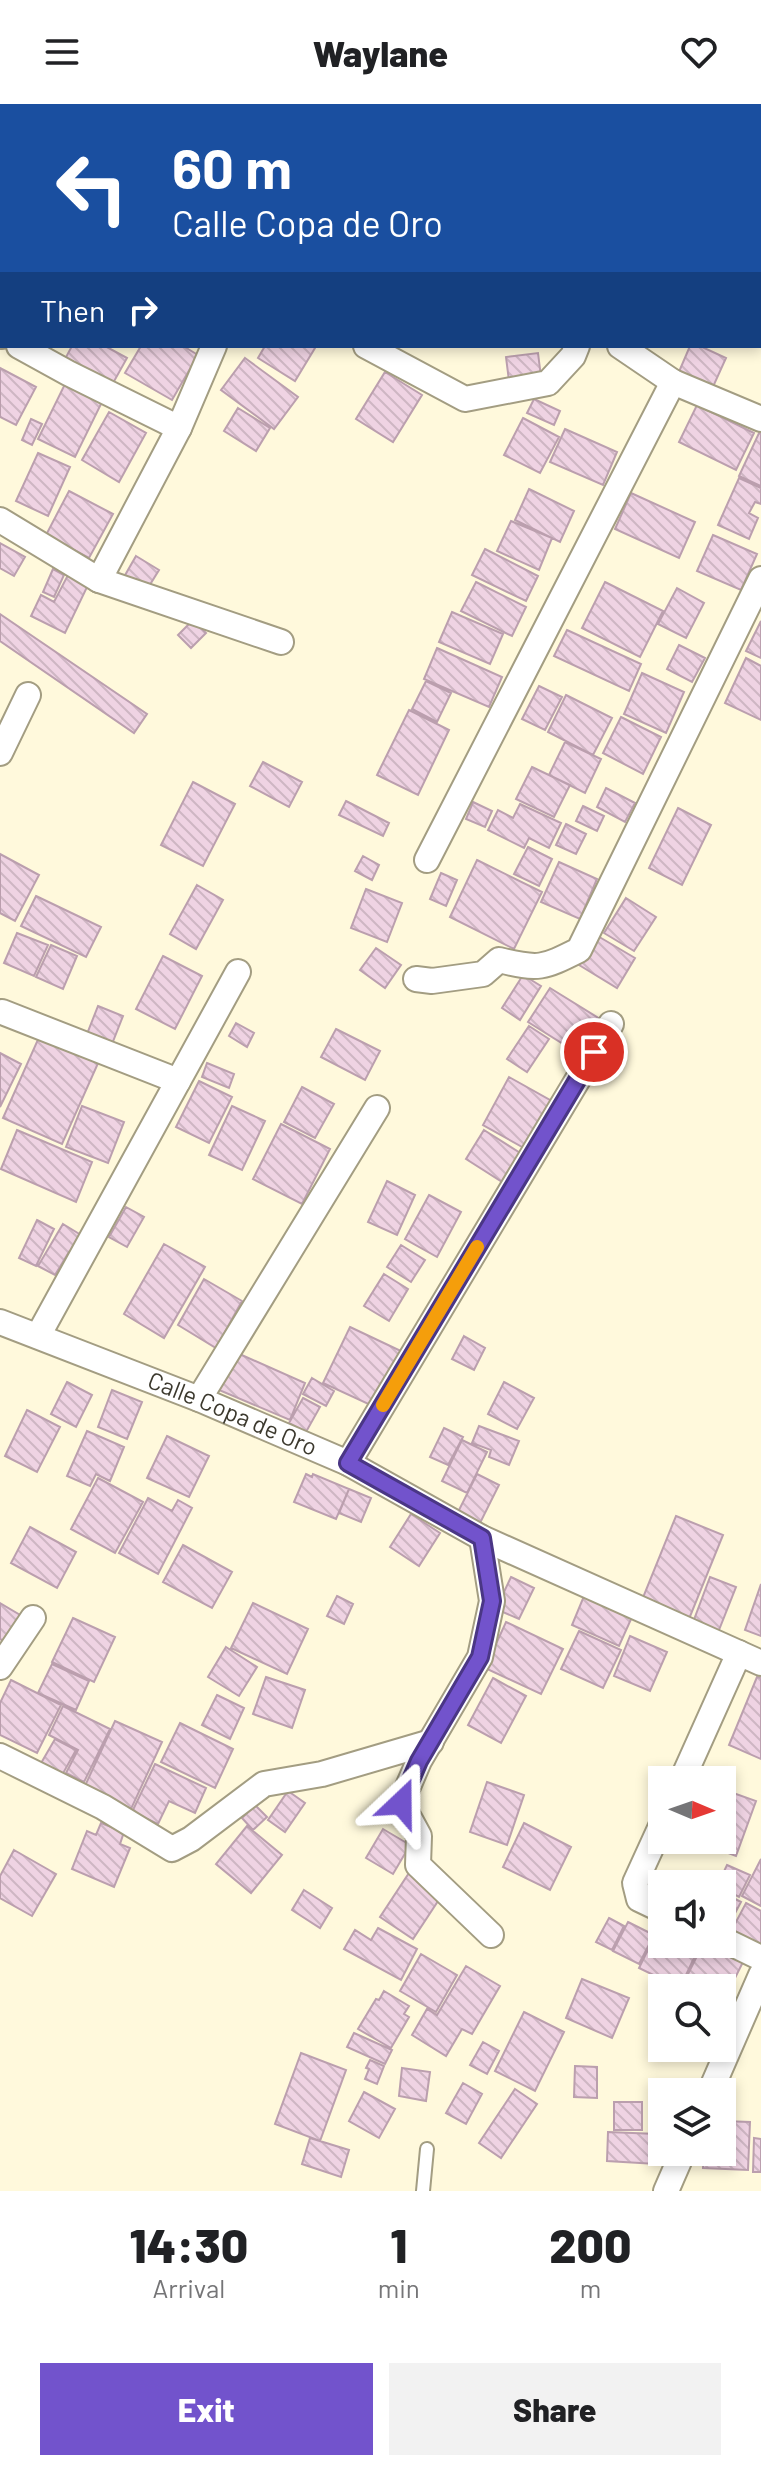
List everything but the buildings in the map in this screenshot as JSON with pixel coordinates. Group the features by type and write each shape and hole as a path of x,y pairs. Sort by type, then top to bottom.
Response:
{"street":[{"path":"23,348 179,428"},
{"path":"99,580 179,428 213,348"},
{"path":"370,348 465,399 548,383 573,356 576,348"},
{"path":"623,348 673,382 761,419"},
{"path":"427,860 673,382"},
{"path":"0,520 99,580 281,642"},
{"path":"416,979 432,981 483,974 499,960 545,967 579,950 761,579"},
{"path":"0,753 28,695"},
{"path":"38,1336 238,972"},
{"path":"2,1012 178,1081"},
{"path":"348,1463 611,1024"},
{"path":"199,1399 377,1108"},
{"name":"Calle Copa de Oro","path":"0,1322 199,1399 348,1463 482,1538 750,1658"},
{"path":"482,1538 492,1601 480,1657 419,1761 401,1803 419,1836 418,1865 491,1935"},
{"path":"0,1667 33,1618"},
{"path":"690,1766 750,1658"},
{"path":"0,1756 103,1807 172,1849 191,1839 264,1784 322,1774 431,1742"},
{"path":"648,1854 635,1883 639,1899 648,1903"},
{"path":"736,1946 761,1958"},
{"path":"716,2078 761,1975"},
{"path":"666,2191 677,2166"}],"lane":[{"path":"423,2191 427,2149"}],"slow traffic":[{"path":"383,1405 477,1247"}],"route":[{"path":"401,1803 419,1761 480,1657 492,1601 482,1538 348,1463 594,1052"}]}
